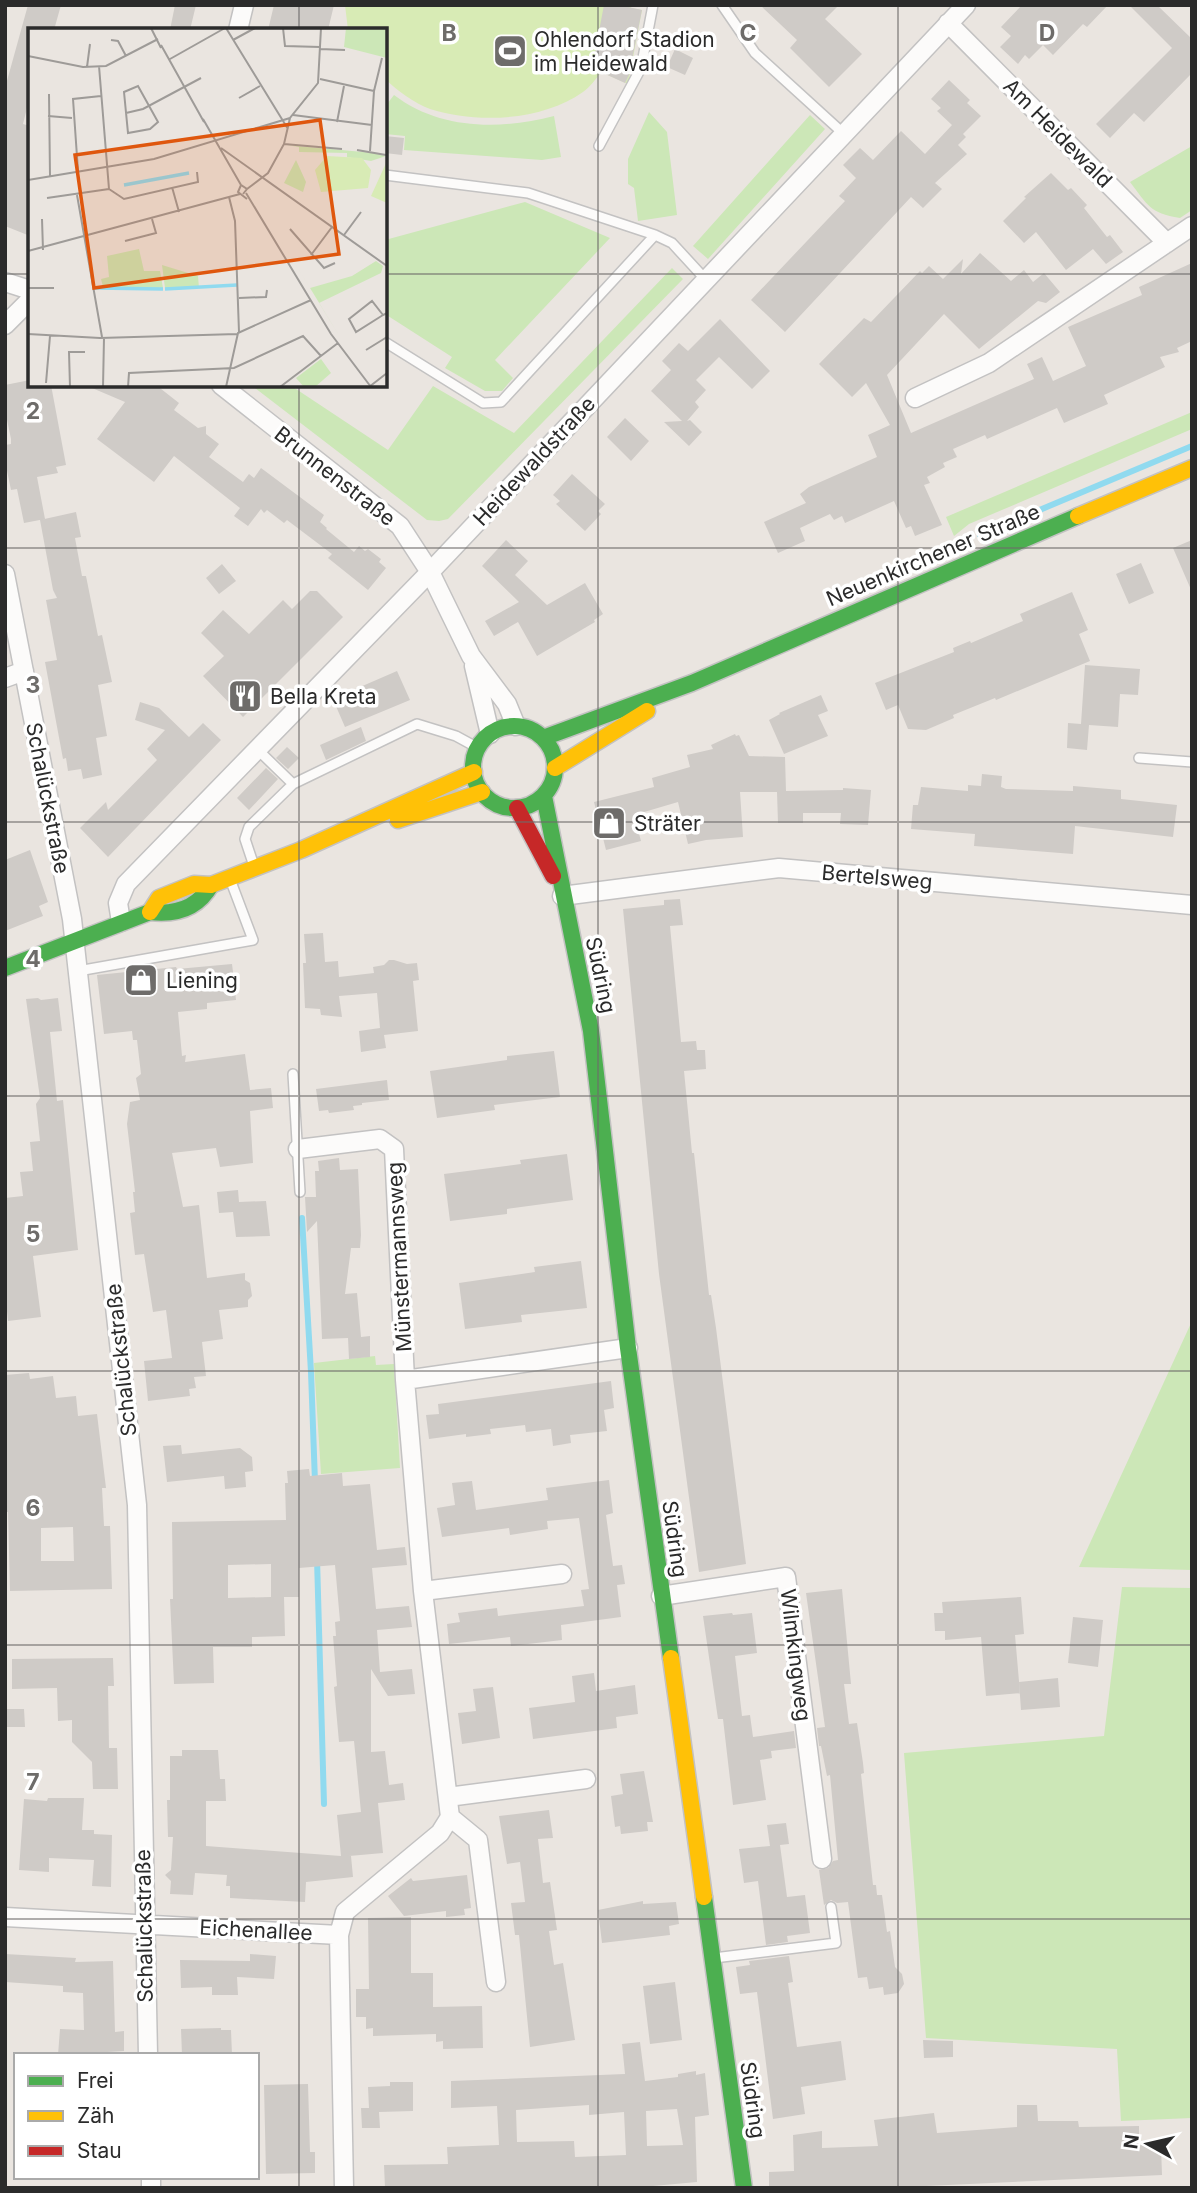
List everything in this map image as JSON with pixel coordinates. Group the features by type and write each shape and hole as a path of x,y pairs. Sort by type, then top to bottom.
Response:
{"main road":[{"name":"Neuenkirchener Straße","path":"543,738 692,683 1192,468"},
{"name":"Neuenkirchener Straße","path":"555,768 692,683"},
{"path":"516,726 535,732 543,738 550,746 555,768 550,788 544,796 527,806 517,808 504,807 492,801 482,792 474,772 478,748 491,734 516,726"},
{"path":"5,968 150,912 159,898 194,884 211,886 301,850 474,772"},
{"path":"301,850 482,792"},
{"name":"Südring","path":"544,796 552,825 562,896 585,992 591,1031 628,1348 744,2188"},
{"name":"Südring","path":"517,808 562,896"}],"street":[{"path":"238,28 244,5"},
{"name":"Heidewaldstraße","path":"121,922 118,903 126,884 430,572 966,5"},
{"name":"Am Heidewald","path":"948,23 1167,243"},
{"path":"915,398 989,363 1192,226"},
{"path":"5,282 28,289"},
{"path":"5,325 28,302"},
{"name":"Brunnenstraße","path":"225,387 400,526 430,572 471,656 507,704 516,726"},
{"name":"Schalückstraße","path":"5,574 72,919 137,1506 148,2053"},
{"name":"Brunnenstraße","path":"471,656 491,734"},
{"path":"5,678 24,671"},
{"name":"Bertelsweg","path":"562,896 779,869 1192,905"},
{"name":"Münstermannsweg","path":"298,1149 380,1139 394,1149 405,1380 423,1591 450,1817"},
{"name":"Münstermannsweg","path":"405,1380 628,1348"},
{"path":"423,1591 562,1574"},
{"name":"Wilmkingweg","path":"661,1596 786,1577 822,1859"},
{"path":"448,1797 586,1779"},
{"path":"339,1935 345,1912 440,1833 450,1817 478,1840 496,1982"},
{"name":"Eichenallee","path":"5,1917 339,1935 344,2188"}],"lane":[{"path":"599,146 640,68 653,5"},
{"path":"722,5 755,53 844,134"},
{"path":"387,175 528,193 655,234 672,243 706,280"},
{"path":"387,343 483,403 501,402 655,234"},
{"path":"255,868 245,839 248,827 293,784 417,724 456,736 478,748"},
{"path":"258,750 293,784"},
{"path":"1139,758 1192,762"},
{"path":"78,971 253,940 230,878"},
{"path":"293,1074 300,1192"},
{"path":"712,1959 836,1943 831,1908"}],"green space":[{"name":"Ohlendorf Stadion im Heidewald","path":"345,5 630,5 631,8 642,10 628,84 601,72 586,90 567,102 529,114 509,117 448,114 412,100 387,81 387,28 348,28"},
{"path":"394,95 431,115 471,124 513,124 554,116 561,157 542,160 404,150 405,136 387,134 387,104"},
{"path":"649,112 667,132 677,215 638,221 634,188 628,184 628,159"},
{"path":"810,115 825,129 708,259 693,246"},
{"path":"1192,146 1192,210 1180,218 1162,214 1146,202 1130,182"},
{"path":"525,202 610,238 495,360 513,378 502,391 485,391 445,368 452,357 387,315 387,239"},
{"path":"672,268 683,279 448,519 427,520 254,387 293,387 388,450 433,386 514,433"},
{"path":"1192,412 1192,429 969,524 954,536 946,517"},
{"path":"1192,1321 1192,1570 1079,1567"},
{"path":"375,1356 376,1365 394,1364 400,1468 321,1474 314,1363"},
{"path":"1122,1587 1192,1588 1192,2118 1121,2121 1117,2049 926,2038 904,1753 1104,1736"}],"building":[{"path":"28,5 61,5 55,28 28,28 28,104 23,124 28,125 28,235 5,226 5,88"},
{"path":"175,5 196,5 190,28 170,28"},
{"path":"274,5 334,5 328,28 268,28"},
{"path":"604,5 642,10 625,83 592,68"},
{"path":"760,5 839,5 825,19 862,54 829,87 790,48 797,40"},
{"path":"1022,5 1108,5 1087,27 1083,24 1053,55 1043,45 1029,59 1025,55 1018,64 1000,47 1011,36 1001,27"},
{"path":"1129,5 1157,5 1192,39 1192,73 1144,122 1134,113 1110,138 1096,124 1172,48"},
{"path":"675,49 693,58 685,75 667,67"},
{"path":"949,80 970,100 967,103 981,116 963,134 966,137 958,145 967,154 935,183 942,189 923,208 911,197 785,332 751,300 845,201 839,196 856,178 843,165 860,148 873,160 901,131 925,154 952,125 937,111 941,108 931,99"},
{"path":"387,136 404,138 402,155 387,153"},
{"path":"1051,173 1087,205 1084,208 1123,252 1106,264 1093,249 1066,270 1036,232 1024,243 1003,221 1026,198 1024,197"},
{"path":"980,253 1011,281 1024,270 1033,282 1044,273 1060,292 1046,303 1038,301 979,349 944,314 887,375 911,433 1034,379 1027,364 1042,357 1053,381 1086,366 1068,327 1142,295 1139,287 1192,263 1192,341 1177,348 1179,352 1160,357 1165,367 1104,395 1108,404 1064,423 1057,408 987,439 985,435 953,449 957,457 943,463 945,467 927,477 930,483 924,485 942,525 915,536 911,526 906,528 894,501 845,523 842,516 834,520 830,514 800,528 805,541 778,553 764,522 806,503 800,494 809,487 877,457 868,435 890,425 866,383 852,397 819,364 864,318 871,322 920,271 922,273 929,266 943,279 963,259 961,274"},
{"path":"720,319 770,371 752,389 719,357 696,380 706,390 695,402 699,407 687,421 690,420 702,432 689,446 664,422 682,421 651,391 671,370 662,361 679,343 688,351"},
{"path":"28,380 28,387 51,387 66,465 56,467 58,473 37,477 45,519 24,523 17,489 11,490 5,461 5,445 11,444 11,439 5,410 5,385"},
{"path":"90,387 159,387 179,403 174,410 198,428 206,426 206,434 219,444 209,457 243,482 249,474 254,478 261,468 324,515 320,522 354,552 359,546 365,551 368,549 381,559 379,562 386,568 368,590 328,558 332,554 287,520 284,523 267,510 264,513 261,509 248,526 234,516 240,508 174,456 154,482 97,439 125,402"},
{"path":"625,418 649,441 631,461 607,437"},
{"path":"572,474 605,504 598,511 601,514 585,531 556,504 560,501 553,495"},
{"path":"76,512 81,537 75,538 82,576 86,576 98,636 102,635 112,682 98,685 107,736 96,738 102,775 83,779 81,769 68,771 66,758 63,759 45,662 57,660 46,600 57,598 53,590 40,520"},
{"path":"506,540 528,561 515,575 547,605 585,583 603,614 594,620 595,622 537,656 518,622 494,636 485,621 519,602 482,566"},
{"path":"1192,540 1192,592 1173,548"},
{"path":"1141,563 1154,593 1129,604 1116,574"},
{"path":"222,564 236,581 219,594 206,578"},
{"path":"310,591 317,591 343,617 243,717 203,676 224,656 201,633 223,610 249,634 283,600 292,609"},
{"path":"1072,592 1088,630 1079,634 1090,661 953,715 954,718 926,730 908,729 898,705 886,710 875,683 954,652 953,648 1023,621 1020,614"},
{"path":"1085,665 1140,669 1138,695 1120,694 1118,727 1089,725 1087,750 1067,748 1068,723 1081,724"},
{"path":"397,671 410,700 345,727 335,704 344,694"},
{"path":"821,695 828,711 818,715 828,736 784,754 769,720"},
{"path":"140,702 159,708 189,737 203,723 221,740 108,857 80,828 106,802 108,810 157,760 147,749 165,730 135,720"},
{"path":"361,727 366,741 326,760 320,745"},
{"path":"735,734 739,735 749,756 785,757 786,791 843,788 871,790 868,825 840,824 841,813 803,813 803,823 778,823 777,792 740,792 743,837 688,844 678,802 634,815 641,841 606,850 594,802 654,787 652,778 690,767 687,755 713,749 711,745"},
{"path":"287,747 299,758 288,769 276,758"},
{"path":"266,768 278,779 249,810 237,798"},
{"path":"982,774 1002,776 1001,787 1006,789 1073,791 1073,786 1121,790 1121,799 1177,805 1173,837 1075,826 1073,854 974,846 975,834 911,829 913,805 918,805 921,787 968,791 968,785 981,786"},
{"path":"30,850 48,902 39,906 43,916 5,931 5,860"},
{"path":"680,899 683,925 670,926 681,1042 696,1041 697,1050 705,1050 706,1069 684,1071 692,1153 746,1564 699,1572 659,1274 623,909 664,905 664,900"},
{"path":"323,933 325,962 338,961 339,977 374,973 373,967 384,965 389,960 417,963 419,980 413,981 418,1031 384,1035 386,1048 361,1052 359,1031 380,1028 377,993 339,996 342,1017 321,1015 320,1009 305,1008 304,934"},
{"path":"232,964 234,980 240,985 235,991 236,1000 207,1003 207,1009 178,1012 182,1056 186,1055 185,1062 245,1054 250,1090 271,1088 273,1108 250,1111 253,1163 220,1167 216,1148 172,1153 183,1207 199,1205 207,1278 245,1273 252,1296 248,1300 248,1307 219,1310 223,1339 202,1342 206,1376 194,1377 196,1388 189,1389 190,1396 148,1401 144,1361 172,1358 166,1310 153,1312 144,1254 135,1255 130,1213 135,1212 135,1192 127,1124 130,1102 140,1100 136,1078 141,1074 137,1040 133,1040 132,1031 104,1034 97,975"},
{"path":"58,998 62,1031 50,1032 57,1101 63,1100 78,1250 33,1256 41,1317 8,1321 5,1292 5,1198 23,1196 20,1172 33,1171 30,1142 40,1141 36,1104 40,1098 26,999"},
{"path":"554,1051 560,1097 494,1105 495,1110 437,1118 430,1071 507,1060 507,1056"},
{"path":"387,1080 389,1100 362,1103 353,1106 354,1110 329,1113 328,1110 319,1111 316,1089"},
{"path":"567,1154 573,1200 507,1209 507,1214 450,1221 444,1174 521,1164 520,1160"},
{"path":"339,1158 340,1170 358,1169 360,1248 351,1248 345,1294 357,1293 361,1337 370,1336 370,1357 349,1359 348,1338 322,1339 317,1221 307,1232 305,1197 316,1197 315,1171 319,1171 318,1161"},
{"path":"238,1190 239,1202 266,1201 270,1236 236,1237 233,1212 219,1213 217,1192"},
{"path":"581,1261 587,1308 521,1315 522,1322 465,1329 459,1283 535,1272 534,1267"},
{"path":"29,1373 30,1379 53,1376 56,1398 76,1396 78,1416 97,1414 106,1488 102,1488 104,1526 110,1526 112,1589 10,1591 8,1512 5,1499 5,1375","holes":["73,1527 74,1561 41,1561 41,1528"]},
{"path":"611,1381 614,1408 604,1410 607,1431 570,1435 571,1443 553,1446 551,1429 526,1432 525,1425 490,1429 491,1434 429,1439 426,1415 439,1414 438,1404"},
{"path":"181,1445 182,1454 240,1448 252,1457 253,1471 245,1472 246,1487 225,1489 224,1476 167,1482 163,1446"},
{"path":"309,1469 310,1476 342,1473 343,1486 370,1484 377,1550 405,1547 407,1565 372,1568 376,1609 409,1606 412,1627 377,1630 380,1672 412,1669 415,1694 388,1696 371,1669 371,1752 385,1751 389,1785 403,1783 405,1800 378,1803 383,1853 349,1856 353,1877 306,1882 305,1902 230,1898 230,1886 226,1886 227,1875 195,1873 193,1895 170,1894 171,1881 165,1875 171,1870 173,1837 168,1837 170,1756 182,1756 182,1750 218,1750 220,1779 225,1779 226,1801 206,1801 206,1846 341,1856 337,1815 361,1812 354,1741 339,1742 334,1687 337,1686 333,1636 336,1636 335,1622 340,1621 335,1565 299,1568 299,1597 284,1597 285,1636 252,1637 252,1647 213,1647 214,1683 174,1684 170,1599 173,1599 172,1522 286,1520 287,1471","holes":["271,1564 271,1597 228,1598 228,1565"]},
{"path":"609,1480 613,1513 606,1515 613,1566 622,1565 625,1584 617,1585 621,1617 561,1625 562,1640 511,1646 510,1637 449,1644 447,1624 460,1622 458,1613 497,1608 498,1616 584,1606 581,1590 589,1589 579,1518 547,1521 548,1529 510,1535 509,1528 442,1537 437,1508 455,1505 452,1483 472,1481 476,1510 548,1500 546,1488"},
{"path":"842,1589 851,1684 844,1684 849,1724 857,1723 863,1763 864,1773 861,1774 873,1885 876,1885 877,1895 882,1895 895,1967 902,1974 904,1984 898,1993 884,1995 883,1987 869,1989 867,1977 858,1978 848,1902 837,1903 831,1900 824,1905 819,1870 828,1868 833,1861 838,1860 830,1775 827,1776 819,1746 817,1728 825,1727 806,1593"},
{"path":"1021,1597 1024,1634 1015,1635 1020,1693 986,1696 981,1637 945,1640 945,1631 935,1631 934,1613 943,1613 942,1602"},
{"path":"752,1613 757,1653 735,1656 742,1716 750,1715 753,1737 794,1731 796,1748 771,1751 772,1758 760,1760 766,1800 733,1805 723,1719 718,1719 703,1616"},
{"path":"1073,1617 1103,1620 1098,1667 1068,1663"},
{"path":"113,1658 114,1686 108,1686 109,1748 117,1748 118,1789 93,1789 92,1762 72,1742 72,1720 58,1721 57,1688 12,1689 12,1659"},
{"path":"594,1673 596,1691 635,1685 638,1714 616,1717 617,1728 533,1739 529,1708 575,1702 572,1676"},
{"path":"1058,1678 1060,1707 1021,1710 1019,1682"},
{"path":"493,1687 500,1738 462,1744 458,1713 476,1711 473,1689"},
{"path":"5,1709 24,1709 25,1727 5,1727"},
{"path":"644,1771 653,1822 647,1822 648,1831 621,1834 620,1826 615,1827 611,1796 623,1794 620,1774"},
{"path":"48,1798 84,1798 82,1830 112,1835 111,1887 92,1886 94,1860 49,1858 49,1872 19,1870 24,1799 47,1801"},
{"path":"549,1810 553,1838 538,1839 543,1883 550,1882 557,1930 549,1931 554,1965 563,1963 575,2040 530,2047 519,1935 515,1935 511,1903 525,1902 520,1862 507,1864 499,1816"},
{"path":"786,1823 789,1844 780,1845 787,1897 805,1895 810,1933 787,1936 788,1942 766,1945 758,1881 744,1883 739,1849 770,1846 767,1825"},
{"path":"467,1875 471,1908 464,1909 465,1915 446,1917 446,1911 404,1916 388,1896 411,1878 413,1881"},
{"path":"643,1901 643,1904 676,1902 679,1924 669,1926 670,1935 602,1943 598,1910"},
{"path":"411,1917 411,1973 433,1973 433,2007 482,2006 483,2048 443,2049 443,2041 436,2042 436,2034 373,2036 373,2028 366,2029 366,2017 356,2017 356,1989 369,1989 368,1918"},
{"path":"5,1954 76,1958 75,1962 113,1961 115,2032 124,2031 124,2051 58,2053 60,2029 84,2030 83,1993 63,1992 63,1986 5,1982"},
{"path":"250,1954 276,1956 274,1979 237,1977 238,1995 212,1995 212,1987 181,1988 180,1960 250,1961"},
{"path":"789,1956 793,1982 788,1983 797,2047 841,2041 846,2080 801,2087 805,2114 773,2119 757,1992 740,1994 736,1967 750,1965 749,1961"},
{"path":"675,1982 682,2040 650,2044 643,1986"},
{"path":"181,2029 231,2030 232,2053 182,2053"},
{"path":"923,2040 953,2041 953,2057 924,2058"},
{"path":"640,2042 645,2081 678,2077 678,2074 696,2071 696,2075 705,2073 709,2115 695,2117 697,2182 631,2188 385,2188 384,2165 448,2164 447,2147 499,2145 497,2106 451,2108 451,2081 625,2074 622,2044","holes":["589,2105 589,2115 624,2112 626,2155 575,2157 574,2141 517,2142 516,2110","677,2109 683,2145 647,2146 646,2111"]},
{"path":"390,2082 413,2082 413,2111 379,2112 380,2128 362,2128 361,2108 369,2108 368,2087 390,2086"},
{"path":"308,2084 310,2152 315,2152 315,2173 266,2174 264,2085"},
{"path":"1017,2105 1037,2105 1038,2121 1078,2121 1079,2127 1139,2126 1139,2142 1148,2142 1148,2146 1161,2146 1162,2175 883,2188 769,2188 769,2172 794,2171 793,2135 822,2131 822,2148 878,2146 874,2120 934,2113 937,2133 1017,2127"}],"waterway":[{"path":"980,535 1192,446"},
{"path":"302,1218 315,1482"},
{"path":"317,1559 324,1804"}],"traffic: fast":[{"path":"543,738 692,683 1078,516"},
{"path":"514,726 530,729 543,738 552,751 555,767 552,783 543,796 530,805 514,808 498,805 485,796 476,783 473,767 476,751 485,738 498,729 514,726"},
{"path":"544,796 591,1031 628,1348 671,1658"},
{"path":"5,968 150,912 169,912 185,908 200,899 211,885"},
{"path":"704,1897 744,2188"}],"traffic: slow":[{"path":"1078,516 1192,468"},
{"path":"555,768 647,711"},
{"path":"150,912 159,898 194,884 211,885 301,850 474,772"},
{"path":"398,820 482,792"},
{"path":"671,1658 704,1897"}],"traffic: jam":[{"path":"517,808 553,876"}],"place":[{"name":"Ohlendorf Stadion im Heidewald","path":"510,51"},
{"name":"Bella Kreta","path":"245,696"},
{"name":"Sträter","path":"609,823"},
{"name":"Liening","path":"141,980"}]}
